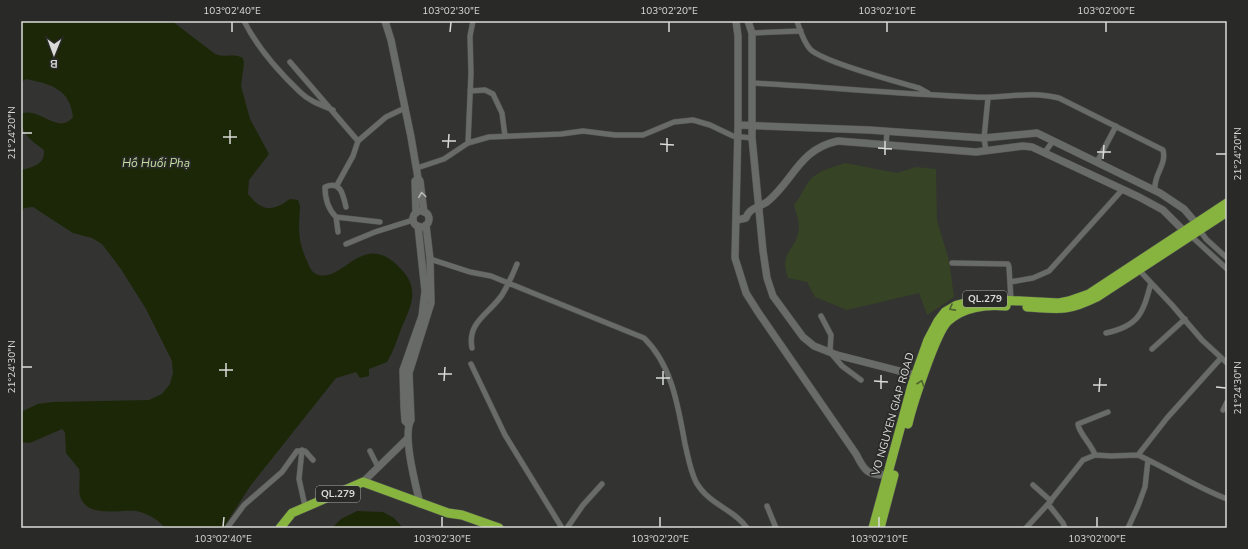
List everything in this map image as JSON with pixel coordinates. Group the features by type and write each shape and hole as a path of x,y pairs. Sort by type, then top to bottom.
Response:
{"highway":[{"name":"VO NGUYEN GIAP ROAD","path":"880,528 915,375 928,340 938,321 945,312 958,305 972,301 1011,300 1059,303 1079,298 1089,294 1198,226 1227,203"},
{"name":"VO NGUYEN GIAP ROAD","path":"1198,226 1227,212"},
{"name":"VO NGUYEN GIAP ROAD","path":"873,528 938,335 947,322 960,312 974,308 996,305 1056,310 1074,307 1097,297 1187,233"},
{"name":"QL.279","path":"280,528 292,513 305,506 363,482 420,504 448,513 462,515 499,528"},
{"name":"QL.279","path":"448,513 460,521 480,528"}],"street":[{"path":"244,21 254,40 301,93 316,103 333,110"},
{"path":"346,244 375,232 419,224 429,218 424,212 420,181 418,178 405,108 386,21"},
{"path":"468,143 470,36 474,21"},
{"path":"736,21 738,36 738,125 735,258 746,293 856,454 864,470 868,473 891,476"},
{"path":"748,21 752,33 752,138 767,278 773,296 803,337 814,346 830,352 915,375"},
{"path":"797,21 810,49 817,54 851,67 919,88 930,94"},
{"path":"752,33 801,31"},
{"path":"290,62 308,84 333,110 358,141"},
{"path":"752,83 988,98 1031,93 1059,98 1163,150 1164,158 1155,180 1155,190"},
{"path":"470,91 484,90 493,94 502,113 505,136"},
{"path":"986,151 984,140 988,98"},
{"path":"337,185 353,156 358,141 386,117 405,108"},
{"path":"417,168 444,159 468,143 489,137 561,134 583,131 643,136 674,122 687,120 710,125 728,135 752,138"},
{"path":"738,125 984,140 1037,133 1052,143 1097,162 1155,190 1184,209 1198,226 1206,239 1227,258"},
{"path":"1097,162 1116,126"},
{"path":"886,144 887,134"},
{"path":"737,220 746,218 749,210 759,207 773,195 806,157 820,146 838,141 986,151 1022,146 1032,147 1046,152 1163,210 1227,269"},
{"path":"1046,152 1052,143"},
{"path":"418,178 415,181 416,213 430,259 431,303 409,373 411,420 408,424 407,439 420,504"},
{"path":"338,232 336,217 331,212 325,193 325,187 337,185 341,189 346,207"},
{"path":"1010,282 1033,278 1049,271 1123,189"},
{"path":"416,213 424,212"},
{"path":"336,217 380,222"},
{"path":"408,424 405,421 403,370 422,316 425,291 419,224"},
{"path":"430,259 470,272 491,276 615,325 640,336 647,341 660,358 668,374 688,455 697,482 708,498 741,521 748,528"},
{"path":"952,263 1008,264 1011,300"},
{"path":"472,348 470,336 473,327 500,297 517,264"},
{"path":"1138,269 1185,319 1202,340 1227,363"},
{"path":"1106,333 1126,326 1142,311 1146,304 1151,283"},
{"path":"821,316 831,336 830,352 842,366 861,380"},
{"path":"1152,349 1185,319"},
{"path":"1138,455 1155,433 1221,358"},
{"path":"471,364 505,434 562,528"},
{"path":"1223,410 1227,402"},
{"path":"1095,455 1090,443 1079,430 1078,424 1108,412"},
{"path":"363,482 407,439"},
{"path":"302,450 313,460"},
{"path":"302,450 299,479 305,506"},
{"path":"227,528 244,505 278,476 297,451 302,450"},
{"path":"370,451 378,467"},
{"path":"1026,528 1050,502 1083,460 1095,455 1138,455 1177,474 1202,489 1227,499"},
{"path":"1128,528 1145,486 1148,460"},
{"path":"568,528 583,505 602,484"},
{"path":"1033,485 1050,502 1063,523 1064,528"},
{"path":"767,506 776,528"}],"shaded area":[{"path":"845,163 897,173 916,167 936,169 937,221 949,260 954,297 927,315 919,293 847,310 815,297 807,282 788,278 785,262 798,235 799,227 794,205 814,176 827,169"}],"water":[{"name":"Hồ Huổi Phạ","path":"21,21 172,21 215,54 243,58 244,63 241,86 250,119 269,154 249,180 248,194 258,204 268,208 278,206 290,199 298,200 300,206 299,233 301,245 310,268 316,274 323,276 329,275 362,256 377,254 385,256 395,263 410,282 412,289 411,304 395,346 387,362 369,369 369,376 360,378 356,372 336,378 251,485 223,528 165,528 156,519 140,512 105,511 89,508 80,496 79,469 66,453 65,432 62,429 30,443 21,442 21,412 38,404 53,402 149,400 162,394 170,384 173,373 172,361 146,309 121,269 102,244 92,238 73,233 33,207 24,208 21,213 21,170 34,166 40,162 43,159 44,150 34,143 24,131 22,127 21,114 35,114 61,123 67,122 73,117 68,100 58,89 43,83 26,79 21,82"},
{"path":"357,511 383,512 394,518 403,528 332,528 341,519"}]}
